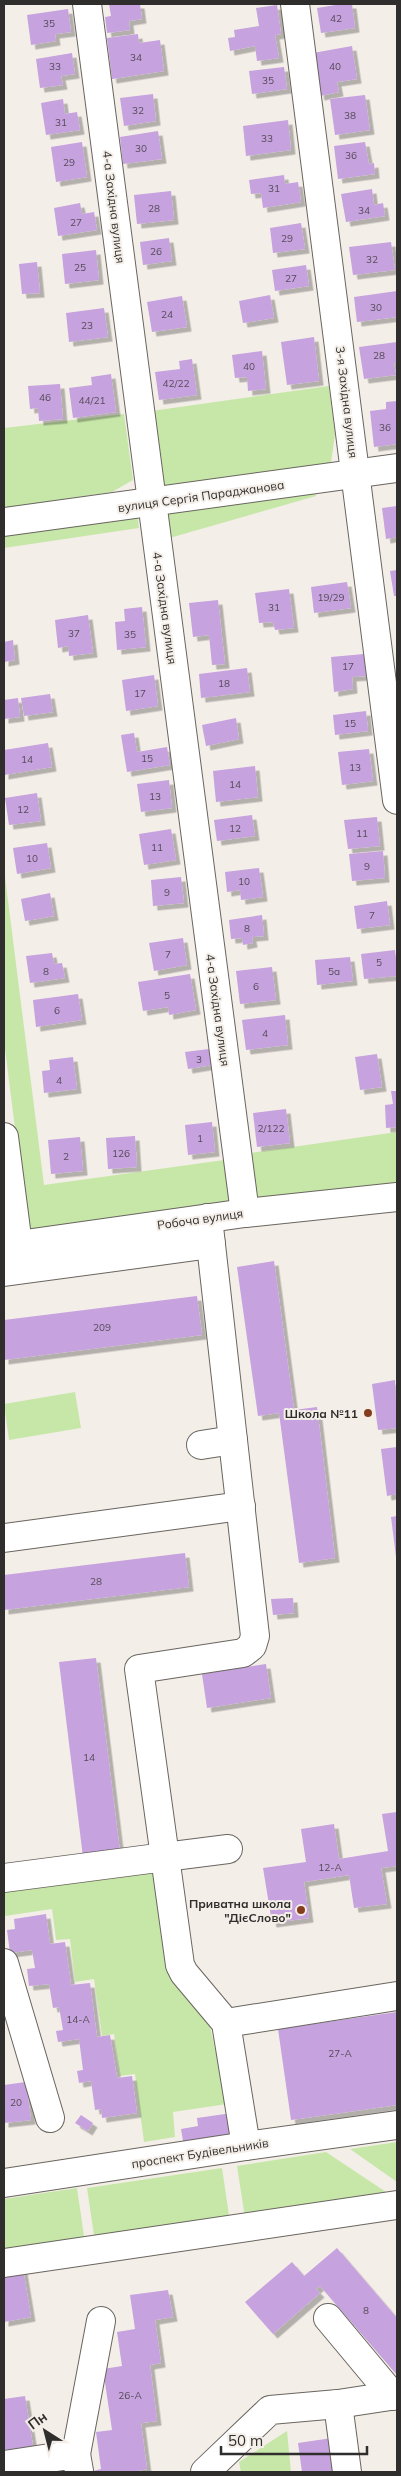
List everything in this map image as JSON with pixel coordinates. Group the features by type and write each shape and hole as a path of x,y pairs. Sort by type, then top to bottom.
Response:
{"street":[{"name":"4-а Західна вулиця","path":"87,4 245,1213"},
{"name":"3-я Західна вулиця","path":"295,4 397,800"},
{"name":"вулиця Сергія Параджанова","path":"4,522 397,468"},
{"path":"4,1137 11,1246"},
{"name":"Робоча вулиця","path":"11,1246 210,1231 245,1213 397,1197"},
{"path":"4,1272 210,1231 255,1636 252,1646 243,1653 140,1669 180,1965 184,1974 226,2023 246,2146"},
{"path":"201,1445 233,1440"},
{"path":"4,1538 241,1506"},
{"path":"4,1878 228,1849"},
{"path":"4,1964 50,2118"},
{"path":"226,2023 397,1996"},
{"name":"проспект Будівельників","path":"4,2184 246,2146 397,2125"},
{"path":"4,2263 397,2205"},
{"path":"328,2318 395,2396"},
{"path":"4,2465 77,2463 101,2321"},
{"path":"209,2471 270,2410 338,2404 395,2396"},
{"path":"338,2404 347,2472"}],"green space":[{"path":"329,386 335,434 331,463 162,487 151,411"},
{"path":"124,414 133,480 112,492 4,508 4,428"},
{"path":"314,487 316,496 166,539 160,510"},
{"path":"137,513 139,528 4,548 4,531"},
{"path":"4,869 44,1185 224,1160 229,1204 28,1232 4,1041"},
{"path":"397,1132 397,1185 256,1201 250,1153"},
{"path":"75,1392 81,1428 9,1440 4,1404"},
{"path":"156,1869 171,1974 210,2026 227,2104 173,2112 175,2137 144,2142 135,2074 120,2076 114,2034 102,2036 94,1979 75,1982 70,1939 56,1940 52,1909 5,1916 4,1888"},
{"path":"397,2142 397,2182 350,2149"},
{"path":"326,2152 392,2196 245,2218 237,2166"},
{"path":"222,2168 230,2222 95,2242 87,2188"},
{"path":"77,2188 85,2243 4,2255 4,2199"},
{"path":"287,2431 291,2472 241,2472 239,2462"}],"building":[{"path":"109,4 140,4 142,19 129,21 130,30 107,33 105,17 111,16"},
{"path":"352,4 355,28 321,33 317,8"},
{"path":"277,5 281,34 275,35 279,58 257,61 255,46 230,51 228,38 235,37 234,30 259,26 256,8"},
{"path":"68,9 71,32 55,34 56,41 31,45 27,15"},
{"path":"138,34 139,43 160,40 164,71 112,79 107,38"},
{"path":"352,46 357,79 337,82 339,92 320,96 313,53"},
{"path":"72,53 75,74 61,76 63,85 40,88 36,59"},
{"path":"284,67 287,89 252,94 249,71"},
{"path":"153,94 156,121 124,126 120,98"},
{"path":"365,95 370,130 335,135 330,99"},
{"path":"63,99 65,114 77,112 80,130 46,135 41,103"},
{"path":"288,120 291,150 246,156 243,126"},
{"path":"158,131 162,159 123,164 120,137"},
{"path":"82,142 87,177 56,182 51,147"},
{"path":"365,142 369,164 374,163 375,174 338,179 334,146"},
{"path":"284,175 285,184 298,182 301,202 263,208 261,193 251,194 249,180"},
{"path":"372,189 374,205 383,203 385,216 346,222 341,194"},
{"path":"171,191 174,220 137,224 134,195"},
{"path":"80,203 82,214 94,212 97,230 58,236 54,208"},
{"path":"301,223 305,249 273,253 270,228"},
{"path":"169,238 172,261 143,265 140,242"},
{"path":"391,242 395,270 353,275 349,247"},
{"path":"96,250 99,280 65,284 62,254"},
{"path":"37,262 40,293 22,294 19,264"},
{"path":"306,265 309,286 275,291 272,270"},
{"path":"397,291 397,317 357,322 354,297"},
{"path":"270,295 274,318 243,323 239,301"},
{"path":"182,296 187,327 152,332 147,302"},
{"path":"104,308 108,337 69,342 66,313"},
{"path":"314,337 319,381 287,385 281,342"},
{"path":"397,342 397,363 394,363 396,375 364,379 359,347"},
{"path":"262,351 266,389 248,391 247,377 235,378 232,355"},
{"path":"192,359 197,395 159,400 155,372 180,369 179,361"},
{"path":"111,374 116,412 73,418 69,388 92,385 91,377"},
{"path":"60,384 63,419 39,421 38,408 30,409 28,386"},
{"path":"397,401 397,444 374,447 370,411 386,409 386,402"},
{"path":"397,506 397,537 386,539 382,508"},
{"path":"397,570 397,596 394,596 390,571"},
{"path":"347,582 351,608 314,613 311,587"},
{"path":"289,589 294,628 275,630 273,622 259,623 255,593"},
{"path":"218,600 225,664 212,665 209,635 193,637 189,603"},
{"path":"142,607 146,647 117,650 115,622 125,621 124,609"},
{"path":"88,615 93,653 69,656 68,646 58,648 55,620"},
{"path":"13,640 15,660 4,662 4,642"},
{"path":"364,654 366,676 352,677 353,689 334,692 331,657"},
{"path":"247,668 250,692 201,698 199,674"},
{"path":"154,675 158,706 126,711 122,680"},
{"path":"50,694 53,712 24,716 21,698"},
{"path":"18,698 20,717 4,719 4,700"},
{"path":"366,711 368,731 335,735 333,715"},
{"path":"236,718 239,739 206,746 202,725"},
{"path":"134,733 137,752 167,747 170,765 127,772 121,735"},
{"path":"48,743 52,767 4,775 4,750"},
{"path":"369,749 373,781 342,785 338,752"},
{"path":"255,766 258,797 216,802 213,771"},
{"path":"169,780 172,808 141,812 137,784"},
{"path":"37,793 41,821 9,825 5,798"},
{"path":"252,815 255,836 217,841 214,820"},
{"path":"377,817 380,846 348,849 344,820"},
{"path":"171,829 176,860 144,865 139,834"},
{"path":"47,843 51,868 17,874 13,848"},
{"path":"383,851 385,878 352,881 349,854"},
{"path":"259,868 263,897 241,900 240,890 227,892 225,872"},
{"path":"181,877 184,903 153,906 151,880"},
{"path":"50,893 54,916 25,921 21,899"},
{"path":"387,901 390,925 357,929 354,906"},
{"path":"262,915 264,936 252,937 253,943 243,945 242,938 231,939 229,920"},
{"path":"183,938 187,965 154,971 149,943"},
{"path":"395,950 397,976 364,979 361,954"},
{"path":"52,953 54,964 62,963 65,978 30,983 26,956"},
{"path":"350,957 353,981 317,985 315,960"},
{"path":"272,967 276,1000 240,1004 236,971"},
{"path":"190,974 196,1010 169,1015 168,1007 143,1011 138,982"},
{"path":"78,994 82,1020 36,1027 33,1000"},
{"path":"285,1015 288,1045 246,1050 242,1020"},
{"path":"209,1049 212,1065 188,1069 185,1052"},
{"path":"377,1054 382,1087 360,1090 355,1057"},
{"path":"73,1057 77,1089 44,1093 42,1071 50,1070 49,1060"},
{"path":"391,1091 397,1091 397,1127 386,1128 385,1105 393,1104"},
{"path":"286,1109 290,1143 257,1147 253,1113"},
{"path":"212,1122 215,1152 188,1155 185,1125"},
{"path":"135,1136 137,1167 108,1169 106,1138"},
{"path":"80,1137 83,1171 51,1174 48,1140"},
{"path":"274,1261 294,1410 317,1407 335,1558 299,1563 279,1413 258,1416 237,1267"},
{"path":"197,1296 202,1335 4,1360 4,1320"},
{"path":"395,1380 397,1428 378,1430 372,1384"},
{"path":"397,1447 397,1494 387,1496 381,1449"},
{"path":"397,1516 397,1557 396,1557 391,1517"},
{"path":"185,1553 189,1587 4,1610 4,1575"},
{"path":"293,1598 294,1613 273,1615 271,1599"},
{"path":"96,1658 120,1852 83,1857 59,1662"},
{"path":"266,1664 271,1698 207,1708 202,1674"},
{"path":"397,1812 397,1866 381,1868 387,1904 354,1908 349,1875 304,1882 309,1918 272,1923 263,1868 306,1862 301,1829 334,1824 339,1859 388,1851 382,1814"},
{"path":"46,1914 50,1944 65,1942 71,1985 90,1983 97,2037 110,2035 117,2078 132,2076 137,2113 102,2118 101,2109 95,2110 91,2081 79,2083 77,2071 83,2070 79,2039 58,2042 56,2031 63,2030 59,2007 53,2008 49,1984 29,1986 27,1969 35,1968 32,1950 10,1953 7,1930 15,1929 14,1919"},
{"path":"397,2012 397,2105 291,2120 278,2029"},
{"path":"26,2082 31,2120 4,2123 4,2085"},
{"path":"232,2113 237,2144 185,2153 181,2129 198,2126 197,2118"},
{"path":"81,2115 93,2123 88,2131 75,2123"},
{"path":"337,2248 397,2318 397,2375 320,2286 316,2289 320,2293 273,2334 245,2302 292,2262 304,2276"},
{"path":"23,2269 31,2317 4,2322 4,2272"},
{"path":"168,2290 173,2317 155,2320 161,2363 150,2365 157,2421 141,2423 147,2469 133,2472 89,2472 101,2469 96,2432 112,2430 103,2369 122,2366 117,2332 135,2329 130,2295"},
{"path":"25,2396 33,2446 4,2450 4,2399"},
{"path":"332,2438 337,2472 302,2472 298,2443"}],"place":[{"name":"Школа №11","path":"368,1413"},
{"name":"Приватна школа \"ДієСлово\"","path":"301,1910"}]}
